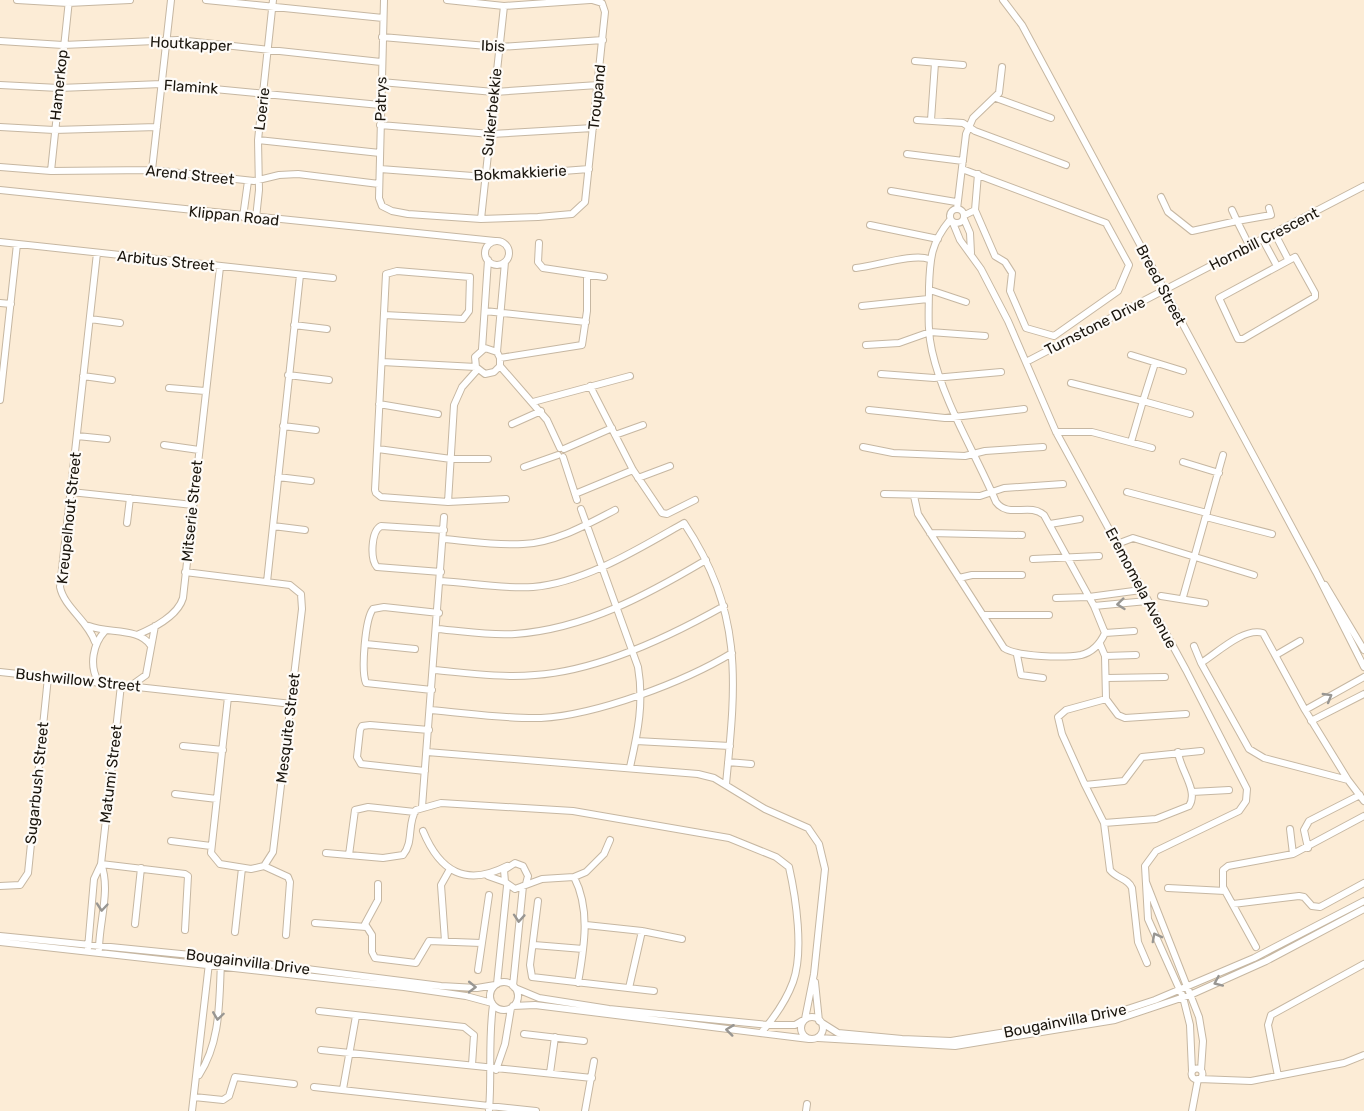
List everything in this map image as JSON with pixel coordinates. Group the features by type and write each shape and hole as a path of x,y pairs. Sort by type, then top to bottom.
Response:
{"street":[{"path":"17,0 68,2 130,0"},
{"path":"152,170 171,0"},
{"path":"206,0 273,4 383,18"},
{"name":"Patrys","path":"384,0 379,184 379,198 382,206 392,211 481,219"},
{"path":"447,0 504,6 591,0"},
{"name":"Troupand","path":"481,219 564,216 578,212 585,202 603,40 604,7 598,1 591,0"},
{"name":"Breed Street","path":"1003,0 1022,26 1316,572 1364,668"},
{"name":"Hamerkop","path":"51,171 68,2"},
{"name":"Loerie","path":"256,218 258,140 273,4"},
{"name":"Suikerbekkie","path":"481,219 504,6"},
{"name":"Ibis","path":"382,37 499,47 603,40"},
{"name":"Houtkapper","path":"0,41 63,45 168,40 381,62"},
{"path":"915,61 963,65"},
{"path":"931,120 935,63"},
{"path":"952,221 950,214 957,205 968,126 973,118 996,99 1002,68"},
{"path":"381,82 494,92 598,85"},
{"name":"Flamink","path":"0,85 59,88 162,84 380,105"},
{"path":"996,99 1051,118"},
{"path":"917,120 963,123 975,131 1066,165"},
{"path":"380,125 490,135 593,128"},
{"path":"0,127 54,130 157,127"},
{"path":"258,140 380,153"},
{"path":"907,154 963,161"},
{"name":"Arend Street","path":"0,167 51,171 152,170 248,181 298,174 379,184"},
{"name":"Bokmakkierie","path":"380,169 486,177 589,169"},
{"path":"962,169 978,174 1106,223 1130,265 1118,291 1054,336 1026,328 1010,291 1012,273 1005,262 995,256 975,210 978,174"},
{"path":"243,217 248,181"},
{"name":"Hornbill Crescent","path":"1164,291 1364,186"},
{"name":"Klippan Road","path":"0,190 495,242"},
{"path":"891,191 957,205 964,217"},
{"path":"1161,197 1168,212 1192,231 1271,215 1269,208"},
{"path":"952,221 959,224 964,217 975,210"},
{"path":"1232,210 1250,247"},
{"name":"Eremomela Avenue","path":"964,217 970,233 971,254"},
{"path":"914,496 918,514 1004,648 1017,654 1079,655 1100,644 1105,633 1094,606 1050,524 1035,509 1012,511 1000,508 956,416 941,377 933,353 930,332 929,259 938,239 952,221"},
{"name":"Eremomela Avenue","path":"952,221 960,240 988,282 1056,432 1241,775 1247,796 1243,806 1233,815 1151,854 1144,866 1149,924 1184,988"},
{"path":"870,225 938,239"},
{"path":"1275,234 1288,259"},
{"name":"Klippan Road","path":"468,239 486,249"},
{"path":"1263,240 1277,266"},
{"name":"Arbitus Street","path":"0,242 333,278"},
{"path":"448,502 454,405 462,387 477,368 475,357 482,349 488,260 486,249 495,242 502,242 508,248 509,255 505,262 500,366 541,411 561,452 576,497 633,470"},
{"path":"539,243 539,266 587,276 604,277"},
{"path":"0,400 2,355 11,304 17,244"},
{"name":"Kreupelhout Street","path":"95,642 89,626 68,603 60,587 97,253"},
{"path":"856,268 878,266 918,257 929,259"},
{"path":"1294,257 1316,292 1315,297 1243,339 1238,339 1219,298 1277,266 1294,257"},
{"path":"488,260 498,265 505,262"},
{"name":"Mitserie Street","path":"185,572 220,267"},
{"path":"384,315 463,319 469,311 470,277 389,272 385,277 375,490 378,495 448,502 506,499"},
{"path":"138,635 155,626 182,603 185,572 267,582 300,275"},
{"path":"482,349 490,348 499,355 579,346 583,343 586,322 587,276"},
{"path":"930,290 966,302"},
{"name":"Turnstone Drive","path":"1026,362 1164,291"},
{"path":"862,306 928,299"},
{"path":"0,303 11,304"},
{"path":"485,310 586,322"},
{"path":"90,319 120,323"},
{"path":"294,325 327,328"},
{"path":"866,345 899,343 930,332 985,336"},
{"path":"1131,356 1183,371"},
{"path":"382,362 477,368 490,374 500,366"},
{"path":"1131,442 1155,363"},
{"path":"881,374 941,377 1001,372"},
{"path":"288,375 329,380"},
{"path":"83,376 112,380"},
{"path":"533,402 630,376"},
{"path":"1071,383 1190,414"},
{"path":"590,386 633,470 664,514 695,500"},
{"path":"170,388 205,391"},
{"path":"379,404 438,414"},
{"path":"869,410 945,418 1024,410"},
{"path":"512,424 541,411"},
{"path":"615,435 643,425"},
{"path":"283,426 316,430"},
{"path":"524,467 612,428"},
{"path":"1056,432 1092,432 1152,448"},
{"name":"Kreupelhout Street","path":"77,436 106,439"},
{"name":"Mitserie Street","path":"164,445 199,450"},
{"path":"863,447 921,455 965,456 1043,447"},
{"path":"378,449 451,459 488,459"},
{"path":"1184,597 1223,455"},
{"path":"1183,462 1219,473"},
{"path":"638,478 670,466"},
{"path":"278,477 311,481"},
{"path":"884,494 980,496 991,491 1063,484"},
{"path":"71,492 192,505"},
{"path":"1127,492 1272,534"},
{"path":"127,523 130,498"},
{"path":"581,508 633,650 643,693 630,767"},
{"path":"443,538 525,544 587,525 615,510"},
{"path":"422,807 441,581 444,517"},
{"path":"1050,524 1080,519"},
{"path":"441,581 533,587 603,567 684,523 706,560 724,606 732,653 735,691 726,784"},
{"path":"273,526 305,530"},
{"path":"441,572 376,567 372,560 375,532 381,526 444,530"},
{"path":"930,533 1022,535"},
{"path":"1117,544 1133,538 1254,575"},
{"path":"1033,560 1099,556"},
{"path":"437,629 493,634 538,632 618,609 706,560"},
{"name":"Breed Street","path":"1316,572 1364,650"},
{"path":"959,578 972,575 1022,575"},
{"name":"Mesquite Street","path":"264,866 273,852 302,609 301,594 296,588 267,582"},
{"path":"1056,598 1089,597 1141,590"},
{"path":"1161,596 1177,600 1184,597 1205,603"},
{"path":"1094,606 1147,601"},
{"path":"434,670 533,676 555,673 666,638 724,606"},
{"path":"432,690 366,683 363,673 368,617 373,609 438,613"},
{"path":"983,615 1048,615"},
{"path":"89,626 105,631 138,635 146,639 151,646"},
{"path":"132,686 142,680 147,671 155,626"},
{"path":"98,681 93,666 95,642 105,631"},
{"path":"1105,633 1134,631"},
{"path":"1202,663 1252,632 1263,633 1311,721 1362,798 1309,821 1304,835 1308,848"},
{"path":"1276,655 1300,641"},
{"path":"366,644 415,649"},
{"path":"1100,644 1105,656 1106,699 1118,714 1125,718 1186,714"},
{"path":"1194,646 1250,749 1264,758 1348,780"},
{"path":"430,710 543,718 568,715 643,693 693,675 732,653"},
{"path":"1017,654 1021,675 1043,678"},
{"path":"1105,656 1136,655"},
{"path":"84,680 93,666"},
{"name":"Bushwillow Street","path":"147,671 157,688"},
{"name":"Bushwillow Street","path":"0,672 292,704"},
{"name":"Sugarbush Street","path":"0,886 20,885 26,878 29,868 48,677"},
{"path":"1107,678 1165,677"},
{"path":"1305,710 1364,677"},
{"name":"Matumi Street","path":"88,947 94,879 101,864 122,685"},
{"path":"1311,721 1364,694"},
{"path":"228,697 211,853 220,864 242,868 264,866 288,877 290,882 286,935"},
{"path":"1106,699 1065,710 1058,717 1062,734 1104,823 1110,870 1115,876 1130,882 1138,942 1147,963"},
{"path":"425,771 361,764 357,757 360,730 366,725 429,730"},
{"path":"636,741 730,746"},
{"path":"183,746 223,750"},
{"path":"1085,785 1124,781 1142,757 1202,750"},
{"path":"427,752 698,774 726,784 765,809 794,821 813,833 824,862 814,974 806,1019 801,1029 809,1038"},
{"path":"1104,823 1156,819 1189,806 1192,792 1180,767 1178,752"},
{"path":"728,762 751,764"},
{"path":"1192,792 1229,790"},
{"path":"175,794 217,799"},
{"path":"349,855 355,810 368,807 415,812 422,807 441,803 573,811 729,838 776,857 789,867 793,885 797,961 794,980 785,1001 761,1033"},
{"path":"326,853 394,858 403,855 409,845 415,812"},
{"path":"1256,947 1225,891 1222,875 1228,866 1293,854 1364,816"},
{"path":"1290,829 1293,854"},
{"path":"423,831 435,854 450,868 470,876 488,876 515,889 542,879 574,877 593,867 604,854 610,840"},
{"path":"171,841 211,846"},
{"path":"488,876 515,863 542,879"},
{"path":"101,864 188,876 185,930"},
{"name":"Matumi Street","path":"99,948 104,888 104,872 101,864"},
{"path":"489,1109 492,1075 488,1067 492,1004 490,995 496,984 506,884 503,874 507,866"},
{"path":"135,924 141,868"},
{"path":"235,932 242,868"},
{"path":"445,940 441,885 450,868"},
{"path":"492,1075 498,1068 506,1044 512,1007 518,995 514,987 524,885 528,876 526,868"},
{"path":"574,877 580,892 586,925 578,983"},
{"name":"Eremomela Avenue","path":"1144,878 1202,1031 1201,1071"},
{"path":"1233,904 1299,896 1304,897 1312,906 1320,907 1364,883"},
{"path":"378,884 378,900 366,920 366,927 372,935 373,956 378,959 416,963 426,943 445,940 481,943"},
{"path":"1168,888 1225,891"},
{"path":"478,970 489,895"},
{"path":"538,901 530,965 532,977 654,991"},
{"name":"Bougainvilla Drive","path":"1081,1024 1131,1009 1184,988 1276,948 1364,901"},
{"name":"Bougainvilla Drive","path":"0,936 209,961 220,966 453,994 492,1004 503,1010 535,1005 809,1038 932,1046 984,1040 1145,1012 1187,996 1266,960 1364,909"},
{"path":"315,923 366,927"},
{"path":"586,925 642,931 682,939"},
{"path":"629,988 642,931"},
{"name":"Bougainvilla Drive","path":"0,942 88,947"},
{"path":"534,945 583,950"},
{"path":"197,1078 212,1048 219,1017 221,958"},
{"name":"Bougainvilla Drive","path":"209,961 221,958 441,986 477,988 505,982 539,998 609,1009 768,1026 795,1025 813,1017 838,1033 951,1041 984,1040"},
{"path":"192,1111 209,961"},
{"path":"1278,1076 1268,1025 1271,1015 1364,964"},
{"path":"814,974 822,1030 818,1038"},
{"name":"Eremomela Avenue","path":"1187,996 1195,1077 1192,1111"},
{"path":"319,1011 469,1029 474,1035 472,1065"},
{"path":"343,1089 356,1016"},
{"path":"1191,1032 1202,1031"},
{"path":"524,1034 584,1041"},
{"path":"550,1073 555,1037"},
{"path":"321,1050 592,1078"},
{"path":"1195,1077 1242,1082 1344,1063 1364,1055"},
{"path":"585,1111 594,1061"},
{"path":"1201,1071 1215,1080"},
{"path":"1195,1077 1201,1071"},
{"path":"1195,1077 1201,1071"},
{"path":"194,1097 222,1100 229,1096 235,1077 294,1084"},
{"path":"314,1087 489,1109 536,1111"}]}
